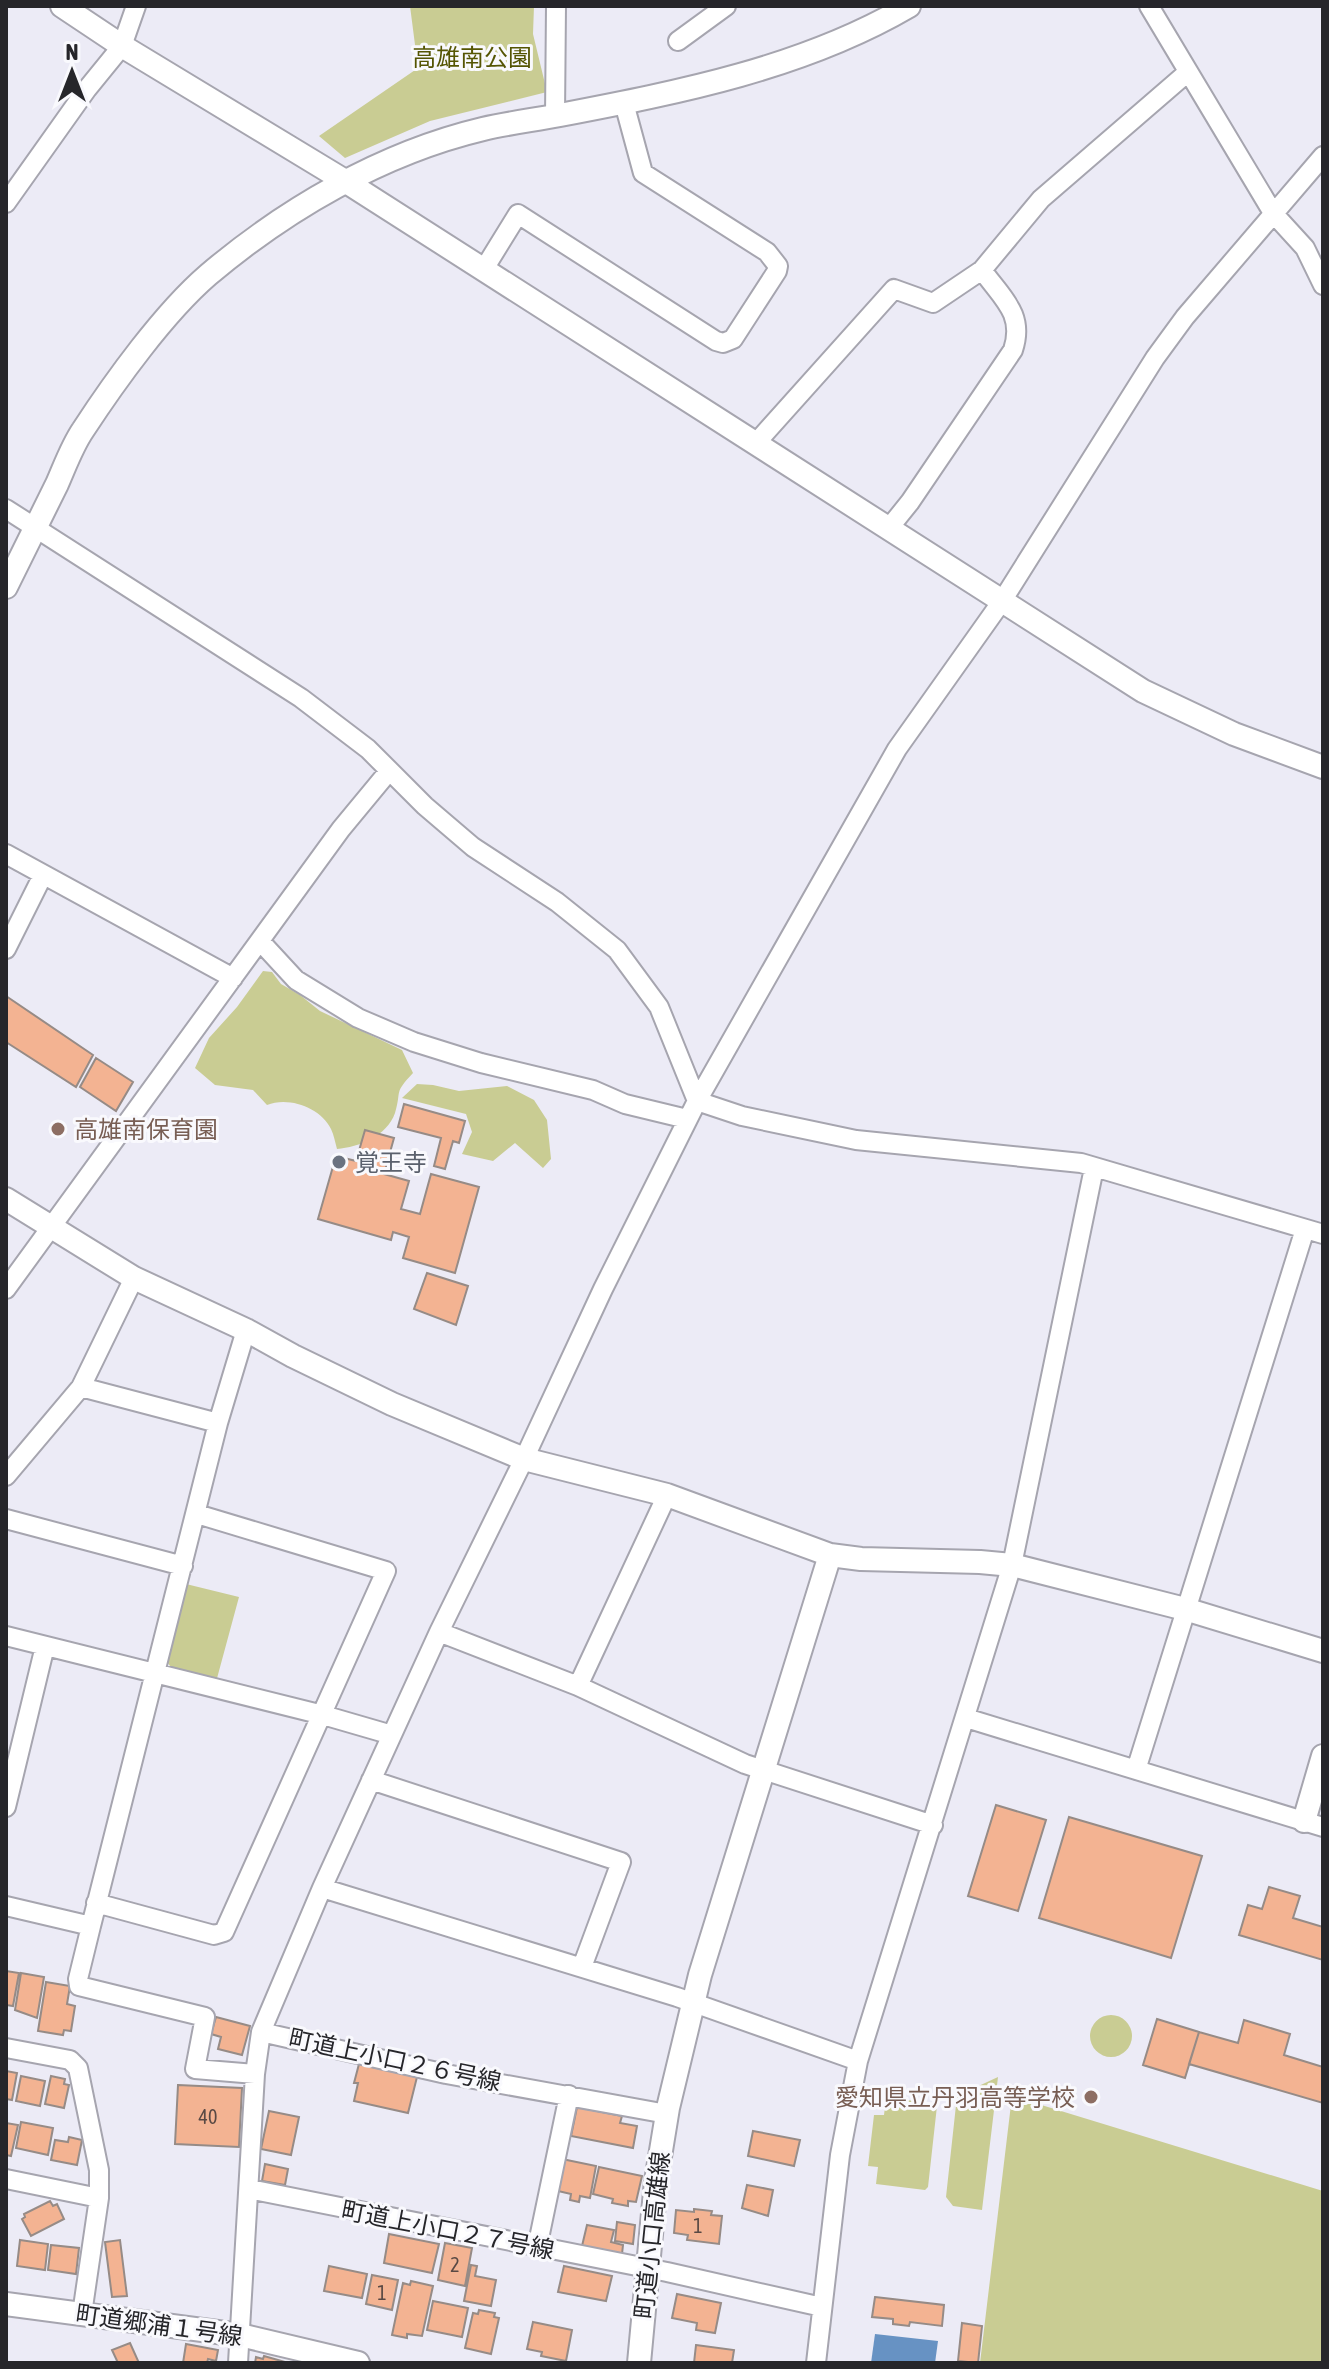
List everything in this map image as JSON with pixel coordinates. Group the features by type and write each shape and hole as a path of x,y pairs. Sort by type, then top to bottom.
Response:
{"street":[{"path":"62,6 122,46 345,181 1165,702 1234,734 1323,767"},
{"path":"6,203 87,89 122,46 134,15 145,6"},
{"path":"555,116 556,6"},
{"path":"678,41 726,6"},
{"path":"6,587 82,432 145,346 178,305 208,276 275,225 345,181 429,145 483,129 624,103 804,57 866,30 909,6"},
{"path":"1149,6 1273,213 1305,248 1323,285"},
{"path":"756,443 894,289 933,303 982,270 1041,199 1188,72"},
{"path":"484,269 518,214 716,341 723,343 733,339 778,266 767,252 643,173 624,103"},
{"path":"261,2032 322,1888 439,1632 697,1101 897,749 1002,601 1155,358 1185,317 1323,156"},
{"path":"889,528 1013,350 1017,319 982,270"},
{"path":"6,509 301,698 368,749 425,806 473,847 557,902 617,950 659,1007 697,1101 742,1116 856,1140 1081,1163 1314,1231 1185,1609 1136,1770"},
{"path":"6,1289 341,829 389,771"},
{"path":"6,854 233,978"},
{"path":"6,949 43,875"},
{"path":"260,941 296,980 358,1018 414,1042 687,1119"},
{"path":"816,2363 842,2143 858,2061 1012,1565 1094,1168"},
{"path":"6,1199 134,1278 246,1330 392,1404 524,1459 667,1495 830,1555 1012,1565 1185,1609 1323,1651"},
{"path":"6,1476 81,1387 134,1278"},
{"path":"246,1330 218,1423 78,1979 79,1986 205,2017 195,2069 255,2074"},
{"path":"81,1387 218,1423"},
{"path":"578,1686 667,1495"},
{"path":"96,1903 214,1935 224,1932 386,1571 197,1514"},
{"path":"6,1519 183,1566"},
{"name":"町道小口高雄線","path":"639,2363 646,2270 667,2111 693,2003 830,1555"},
{"path":"439,1632 578,1686 762,1770 933,1825"},
{"path":"6,1636 392,1735"},
{"path":"6,1807 45,1646"},
{"path":"966,1718 1313,1824 1323,1756"},
{"path":"371,1780 621,1862 582,1967"},
{"path":"322,1888 582,1967 858,2061"},
{"path":"6,1906 91,1926"},
{"name":"町道上小口２６号線","path":"238,2363 255,2074 261,2032 446,2074 667,2111"},
{"path":"6,2048 70,2060 78,2068 99,2170 99,2198 82,2314"},
{"path":"537,2248 569,2095"},
{"path":"6,2179 99,2198"},
{"name":"町道上小口２７号線","path":"249,2189 822,2307"},
{"name":"町道郷浦１号線","path":"6,2304 240,2335 358,2363"}],"green space":[{"name":"高雄南公園","path":"410,6 534,6 533,34 547,92 430,121 345,158 319,136 418,68"},
{"path":"263,971 272,972 281,984 320,1011 402,1050 413,1073 400,1089 391,1121 379,1134 363,1143 337,1149 331,1129 312,1110 285,1102 267,1105 253,1090 215,1085 195,1068 209,1038"},
{"path":"417,1084 459,1091 507,1086 534,1100 547,1120 551,1159 543,1168 515,1143 493,1161 462,1154 472,1132 466,1114 402,1098"},
{"path":"186,1584 239,1597 216,1682 174,1671 167,1662"},
{"path":"1111,2015 1126,2021 1132,2036 1126,2051 1111,2057 1096,2051 1090,2036 1096,2021"},
{"path":"998,2077 982,2210 953,2206 946,2197 957,2096"},
{"path":"1012,2096 1323,2191 1323,2363 980,2363"},
{"path":"886,2098 934,2103 937,2106 928,2187 925,2190 876,2184 878,2167 868,2166 874,2115 884,2115"}],"water":[{"path":"875,2334 938,2341 935,2363 871,2363"}],"building":[{"path":"6,996 93,1055 76,1087 6,1042"},
{"path":"96,1058 133,1082 116,1111 80,1087"},
{"path":"404,1104 465,1121 459,1143 453,1141 445,1169 434,1166 441,1138 398,1127"},
{"path":"365,1130 394,1138 384,1174 409,1181 401,1209 420,1214 431,1174 479,1187 455,1273 403,1258 409,1237 393,1232 391,1240 318,1219 336,1156 356,1161"},
{"path":"427,1273 468,1286 456,1325 414,1309"},
{"path":"996,1805 1046,1820 1018,1911 968,1896"},
{"path":"1069,1817 1202,1856 1171,1958 1039,1918"},
{"path":"1269,1887 1300,1896 1293,1918 1323,1927 1323,1960 1239,1935 1248,1905 1262,1909"},
{"path":"6,1971 19,1973 13,2006 6,2005"},
{"path":"21,1973 44,1977 37,2018 15,2010"},
{"path":"46,1982 70,1986 67,2004 75,2006 71,2031 64,2030 63,2035 38,2031"},
{"path":"216,2017 250,2026 242,2055 218,2049 221,2037 211,2034"},
{"path":"1157,2019 1199,2032 1185,2078 1143,2065"},
{"path":"1244,2020 1290,2034 1284,2055 1323,2067 1323,2103 1189,2064 1199,2032 1238,2043"},
{"path":"359,2064 417,2077 408,2113 354,2101 358,2083 354,2083"},
{"path":"6,2071 17,2073 12,2100 6,2099"},
{"path":"21,2076 45,2081 40,2106 16,2101"},
{"path":"51,2076 65,2079 64,2084 69,2085 64,2108 45,2104"},
{"path":"178,2085 242,2088 239,2147 175,2144"},
{"path":"577,2107 622,2116 620,2123 637,2126 633,2148 571,2136"},
{"path":"269,2111 299,2117 291,2155 261,2149"},
{"path":"21,2122 53,2128 48,2155 16,2148"},
{"path":"6,2123 18,2125 11,2156 6,2155"},
{"path":"753,2131 800,2140 794,2166 748,2156"},
{"path":"69,2137 82,2140 77,2165 51,2160 55,2140 68,2142"},
{"path":"562,2159 596,2166 590,2198 580,2196 579,2202 570,2200 571,2194 558,2191"},
{"path":"265,2164 288,2169 285,2185 262,2181"},
{"path":"599,2167 642,2176 636,2202 628,2201 628,2206 593,2194"},
{"path":"747,2185 773,2190 768,2216 742,2208"},
{"path":"50,2201 53,2206 57,2204 64,2219 31,2236 22,2219 24,2214"},
{"path":"694,2209 712,2211 711,2215 722,2216 719,2244 687,2240 688,2235 674,2233 676,2210 694,2212"},
{"path":"617,2222 635,2225 633,2244 615,2241"},
{"path":"587,2225 614,2230 611,2242 623,2245 622,2254 582,2246"},
{"path":"389,2234 439,2244 432,2273 384,2263"},
{"path":"20,2240 48,2244 45,2270 17,2266"},
{"path":"120,2240 127,2296 112,2297 105,2242"},
{"path":"445,2243 472,2248 465,2286 438,2280"},
{"path":"51,2245 79,2248 76,2274 48,2270"},
{"path":"471,2265 477,2266 475,2276 496,2280 491,2306 464,2301"},
{"path":"329,2266 367,2274 362,2298 324,2291"},
{"path":"564,2266 612,2276 606,2301 558,2292"},
{"path":"372,2275 398,2280 392,2310 366,2304"},
{"path":"411,2281 433,2286 422,2336 407,2334 407,2338 392,2335 403,2283 410,2285"},
{"path":"677,2294 721,2303 715,2333 696,2330 697,2323 672,2318"},
{"path":"875,2297 944,2305 942,2326 910,2322 909,2326 893,2324 893,2319 872,2317"},
{"path":"433,2301 468,2308 462,2337 427,2330"},
{"path":"479,2310 495,2313 494,2317 499,2318 491,2354 465,2348 473,2313 478,2314"},
{"path":"533,2322 572,2330 566,2361 541,2356 542,2352 527,2349"},
{"path":"962,2323 982,2326 978,2363 958,2361"},
{"path":"130,2343 139,2363 118,2363 112,2350"},
{"path":"186,2344 218,2350 216,2361 208,2359 207,2363 183,2363"},
{"path":"696,2345 734,2350 732,2363 694,2363"},
{"path":"264,2356 285,2363 255,2363 256,2357 263,2359"}],"place":[{"name":"高雄南保育園","path":"58,1129"},
{"name":"覚王寺","path":"339,1162"},
{"name":"愛知県立丹羽高等学校","path":"1091,2097"}]}
